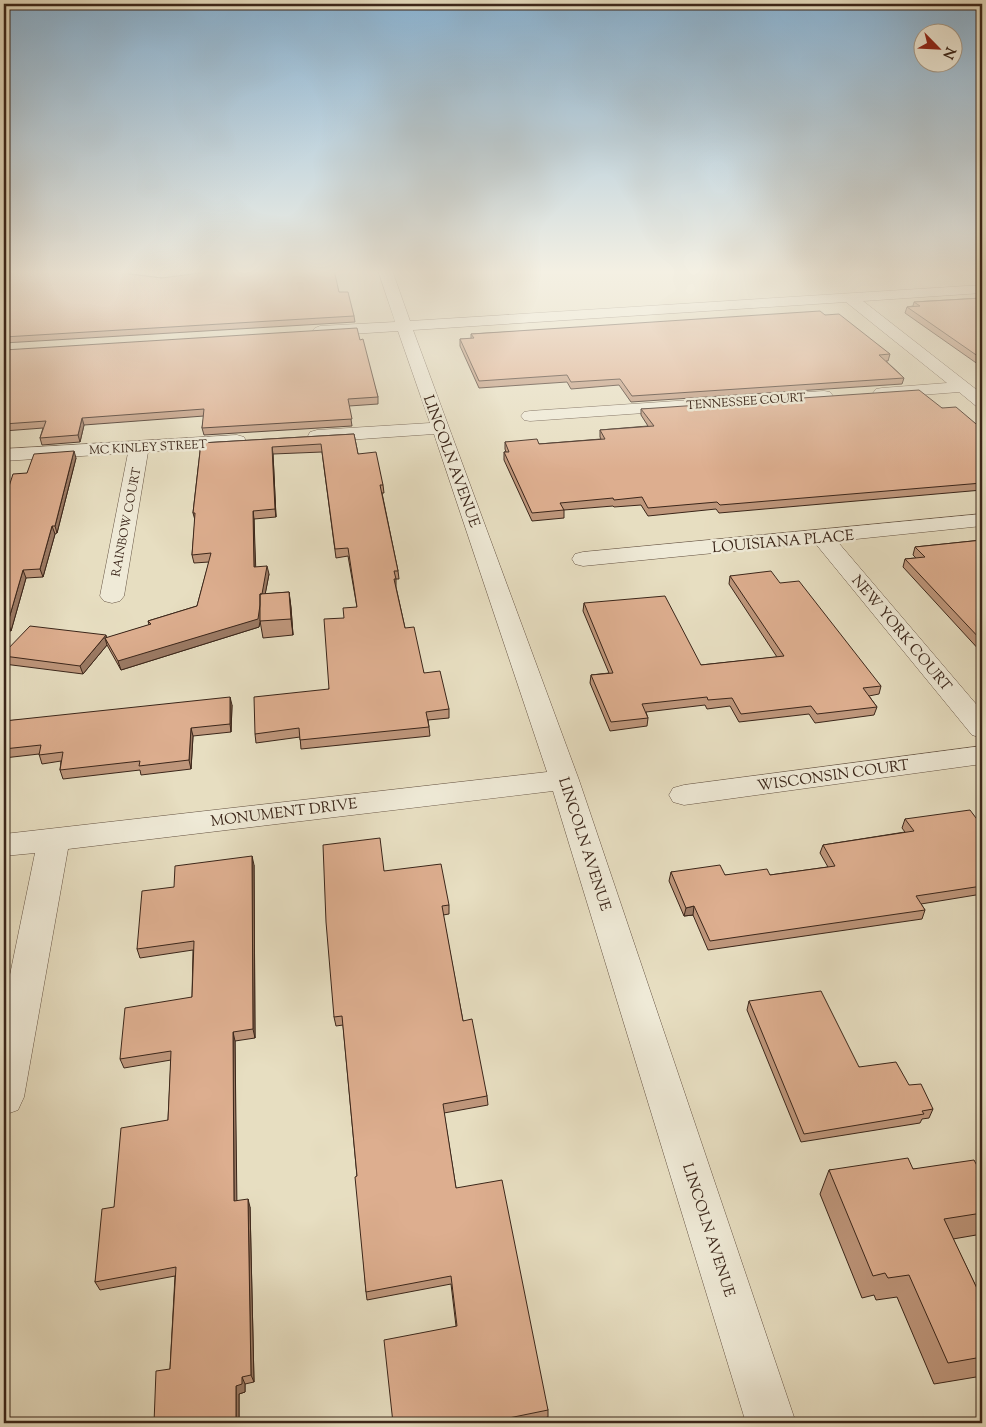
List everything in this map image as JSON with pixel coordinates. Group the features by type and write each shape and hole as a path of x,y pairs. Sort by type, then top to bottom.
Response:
{"street":[{"name":"LINCOLN AVENUE","path":"408,337 427,394 442,428 564,780 771,1423"},
{"path":"899,337 982,402"},
{"path":"865,394 963,387"},
{"name":"TENNESSEE COURT","path":"530,416 845,395"},
{"path":"295,438 442,428"},
{"name":"MC KINLEY STREET","path":"4,455 256,440"},
{"name":"RAINBOW COURT","path":"112,596 140,447"},
{"name":"LOUISIANA PLACE","path":"583,559 982,520"},
{"name":"NEW YORK COURT","path":"822,537 982,729"},
{"name":"WISCONSIN COURT","path":"684,795 982,755"},
{"name":"MONUMENT DRIVE","path":"4,844 564,780"},
{"path":"4,1097 54,838"}],"building":[{"path":"219,337 359,337 360,340 363,339 378,397 348,399 352,419 202,428 204,409 82,418 78,435 40,438 46,421 4,424 4,350"},
{"path":"473,337 868,337 890,354 879,355 904,378 632,396 620,379 571,382 567,375 479,381 460,339 474,338"},
{"path":"950,337 982,337 982,359"},
{"path":"919,390 942,408 956,407 982,429 982,483 720,505 717,502 648,508 642,497 614,500 613,498 560,503 564,510 532,513 504,452 509,452 505,442 537,439 539,444 605,439 600,430 654,426 641,409"},
{"path":"354,434 358,454 376,452 383,485 380,485 398,571 394,571 396,579 394,579 405,628 414,627 424,673 440,671 449,709 426,712 429,727 300,740 299,728 255,734 254,697 329,689 324,619 344,618 343,608 357,607 348,548 335,549 321,444 272,447 275,509 253,511 254,567 267,566 262,594 260,594 258,619 118,661 105,638 151,624 148,621 197,606 211,553 192,555 195,513 193,513 201,443"},
{"path":"74,451 55,526 52,526 40,569 23,570 8,622 4,623 4,502 13,474 27,473 34,454"},
{"path":"982,540 982,641 905,559 925,557 915,547"},
{"path":"771,571 780,583 799,581 881,686 863,688 877,707 817,714 811,706 741,714 732,698 708,700 707,697 642,704 648,718 611,722 591,675 613,673 584,603 665,596 701,665 784,656 730,576"},
{"path":"289,592 291,619 260,621 260,594"},
{"path":"30,626 106,635 80,666 4,656 4,653"},
{"path":"230,697 230,724 191,728 189,760 139,766 140,761 60,770 63,752 39,755 41,745 4,749 4,721"},
{"path":"970,810 982,826 982,886 916,896 925,910 710,941 694,906 686,908 671,872 720,865 725,875 767,869 770,875 835,866 823,845 914,831 905,819"},
{"path":"380,838 384,871 441,864 449,905 442,906 463,1021 472,1019 487,1096 443,1104 456,1188 502,1180 548,1410 504,1419 504,1423 393,1423 384,1340 457,1326 451,1276 366,1292 342,1016 334,1017 326,922 323,845"},
{"path":"252,856 253,1029 233,1032 234,1201 248,1199 251,1375 242,1377 242,1384 236,1386 236,1423 154,1423 156,1371 170,1369 176,1267 95,1282 102,1209 114,1207 121,1128 168,1120 171,1051 120,1059 125,1008 192,997 194,941 137,949 142,891 174,887 175,866"},
{"path":"821,991 859,1067 896,1062 909,1085 921,1084 933,1109 922,1111 924,1114 804,1134 749,1001"},
{"path":"908,1158 913,1169 974,1160 982,1175 982,1213 944,1219 982,1299 982,1357 948,1363 909,1275 888,1278 885,1273 873,1276 829,1170"}]}
